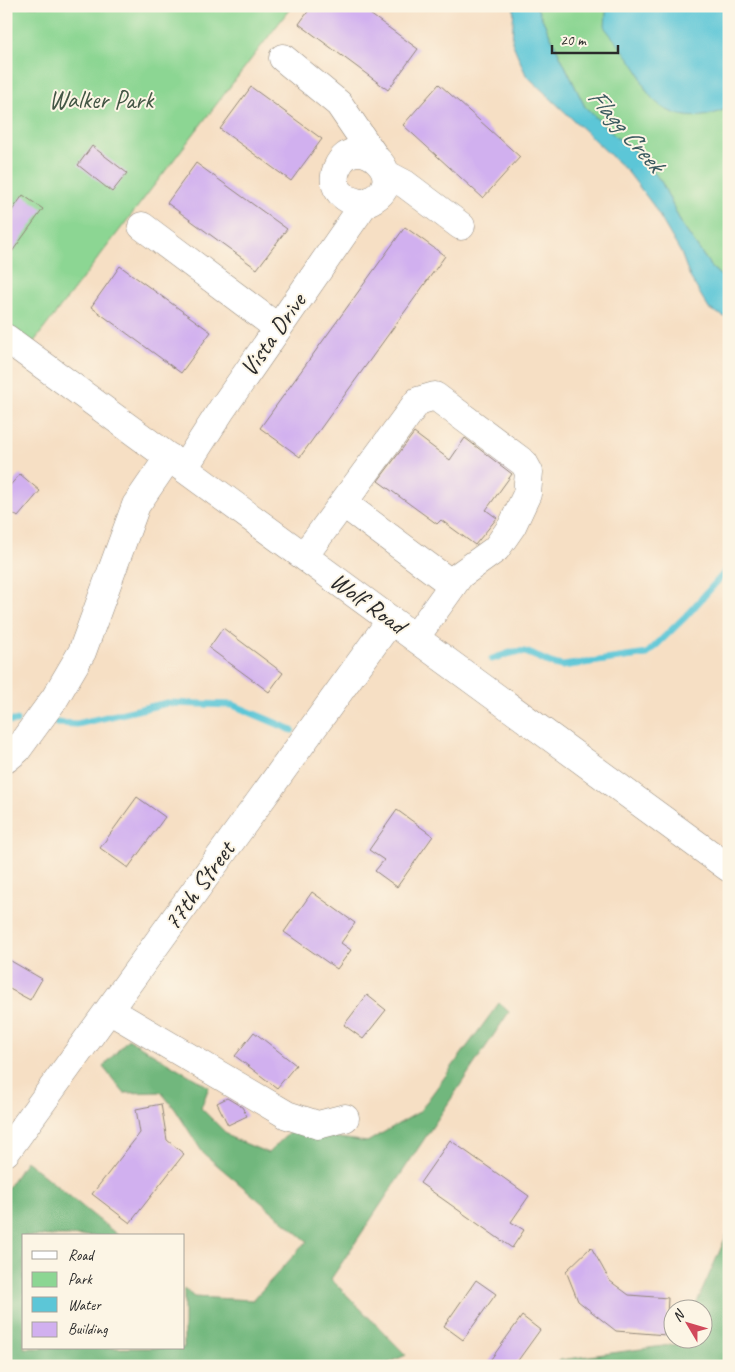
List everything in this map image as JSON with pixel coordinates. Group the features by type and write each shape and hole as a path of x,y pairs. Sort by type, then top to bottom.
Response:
{"street":[{"path":"283,58 339,104 380,165"},
{"path":"365,203 354,203 346,199 338,192 335,182 335,172 339,163 346,156 356,152 366,152 380,165 461,226"},
{"name":"Vista Drive","path":"6,759 17,750 55,698 82,652 136,505 176,463 278,328 365,203 374,199 381,192 385,183 380,165"},
{"path":"142,226 278,328"},
{"name":"Wolf Road","path":"6,338 729,868"},
{"path":"304,556 418,401 436,396 524,463 529,472 526,494 512,526 496,549 460,575 415,638"},
{"path":"343,503 453,585"},
{"name":"77th Street","path":"6,1152 391,620"},
{"path":"109,1010 287,1116 318,1125 345,1118"}],"green space":[{"name":"Walker Park","path":"6,6 292,6 26,352 6,338"},
{"path":"536,6 729,6 729,283 712,268 682,225 662,183 641,155 616,137 585,107"},
{"path":"499,1003 509,1012 331,1279 406,1355 382,1366 6,1366 6,1190 26,1161 117,1234 22,1234 22,1350 185,1350 185,1289 194,1297 253,1300 307,1241 203,1153 175,1109 161,1092 124,1093 103,1067 128,1039 209,1087 201,1108 230,1137 268,1153 291,1131 367,1142 419,1112"},
{"path":"729,1230 729,1366 555,1366 560,1360 662,1346 662,1350 712,1350 712,1300 698,1300"}],"water":[{"path":"514,6 536,6 585,107 616,137 641,155 662,183 682,225 712,268 729,283 729,319 709,309 690,277 681,253 653,205 628,172 526,75 512,42"},
{"path":"611,6 729,6 729,107 706,116 694,117 682,116 661,106 652,98 634,65 605,28 606,12"}],"building":[{"path":"312,6 359,6 418,49 388,90 299,24"},
{"path":"439,84 520,157 483,198 403,125"},
{"path":"251,87 322,139 291,181 220,129"},
{"path":"92,146 127,173 112,192 78,165"},
{"path":"196,163 287,229 257,269 167,203"},
{"path":"23,195 43,209 6,260 6,219"},
{"path":"405,227 445,256 300,457 260,428"},
{"path":"120,266 211,332 181,373 91,307"},
{"path":"414,433 450,460 465,438 512,474 486,510 497,518 475,545 441,520 437,524 378,481"},
{"path":"20,474 40,491 18,517 6,508 6,490"},
{"path":"223,628 283,673 269,692 209,648"},
{"path":"137,797 165,817 128,868 100,848"},
{"path":"397,810 433,836 397,887 375,871 384,860 369,850"},
{"path":"312,892 355,923 341,943 351,950 337,969 284,932"},
{"path":"6,958 42,979 30,1000 6,987"},
{"path":"367,995 386,1010 363,1039 344,1025"},
{"path":"254,1032 296,1065 277,1088 235,1056"},
{"path":"227,1098 242,1107 247,1116 228,1125 217,1103"},
{"path":"161,1104 167,1140 184,1154 130,1223 92,1194 140,1133 136,1109"},
{"path":"450,1140 529,1196 511,1222 524,1230 512,1248 420,1183"},
{"path":"591,1247 610,1281 629,1295 668,1298 668,1300 662,1300 662,1335 616,1331 578,1301 566,1271"},
{"path":"476,1280 496,1294 463,1340 444,1326"},
{"path":"522,1316 540,1330 514,1366 486,1366"}],"waterway":[{"path":"492,659 516,652 524,652 563,666 647,654 686,616 729,568"},
{"path":"57,723 77,724 167,703 233,705 292,730"},
{"path":"6,721 16,721"}],"water label":[{"name":"Flagg Creek","path":"626,130"}]}
